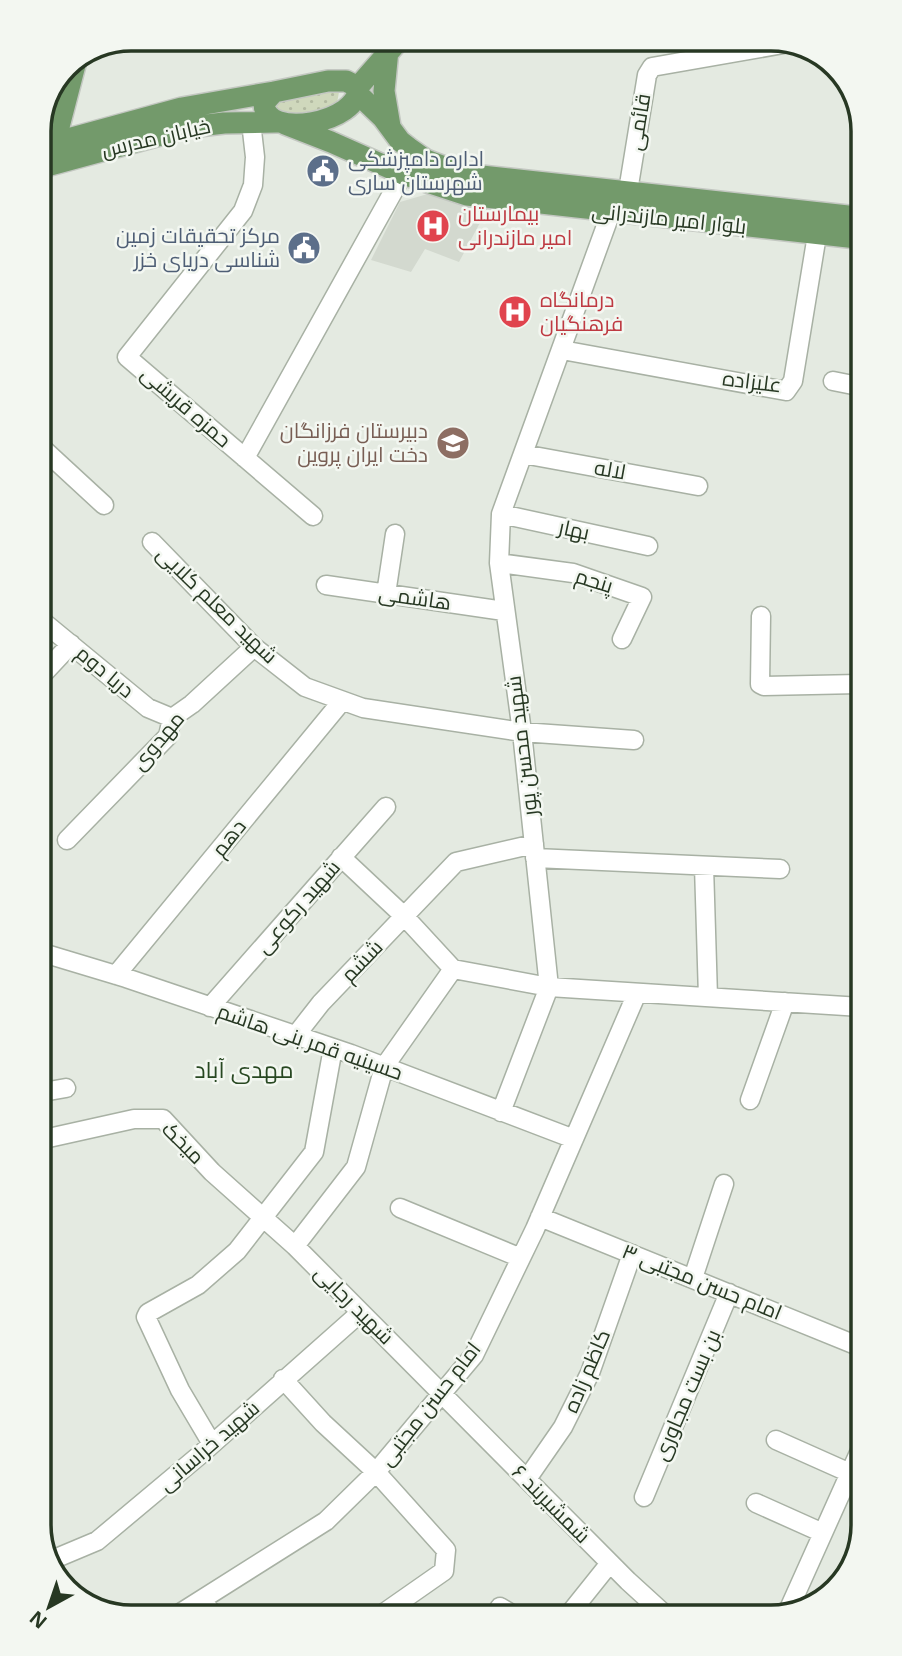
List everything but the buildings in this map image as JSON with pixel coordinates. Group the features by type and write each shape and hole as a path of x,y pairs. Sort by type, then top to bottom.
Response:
{"main road":[{"name":"خیابان مدرس","path":"51,165 190,127 251,122 318,121 339,114 350,107 358,91 389,51"},
{"path":"380,163 376,148 395,134 385,110 384,91 393,51"},
{"path":"51,127 69,80"},
{"name":"خیابان مدرس","path":"51,132 328,81 346,81 358,91"},
{"name":"بلوار امیر مازندرانی","path":"358,91 395,134 426,160 463,174 851,216"},
{"path":"274,92 267,99 264,109 268,117 280,123"},
{"name":"بلوار امیر مازندرانی","path":"280,123 403,174 467,195 851,238"}],"street":[{"name":"قائمی","path":"628,191 647,75 652,67 743,51"},
{"name":"حمزه قریشی","path":"251,122 255,157 253,185 243,211 127,357 313,516"},
{"path":"246,458 403,174"},
{"name":"شهید محسن پور","path":"549,987 522,732 499,563 501,514 611,212"},
{"name":"علیزاده","path":"562,350 786,391 793,381 817,235"},
{"path":"833,382 851,385"},
{"name":"لاله","path":"523,454 698,486"},
{"path":"51,456 104,505"},
{"name":"بهار","path":"501,514 648,546"},
{"path":"386,594 395,534"},
{"name":"شهید معلم کلایی","path":"152,541 254,647 304,687 363,708 522,732 634,740"},
{"name":"پنجم","path":"499,563 573,573 642,597 622,639"},
{"name":"هاشمی","path":"326,585 505,611"},
{"path":"761,616 760,684 851,684"},
{"name":"دریا دوم","path":"51,628 148,708 172,718"},
{"path":"51,665 71,643"},
{"name":"مهدوی","path":"67,840 168,736 172,718 192,704 254,647"},
{"name":"دهم","path":"116,975 342,701"},
{"name":"شهید رکوعی","path":"210,1007 386,807"},
{"name":"ششم","path":"296,1035 321,1003 456,862 535,851 704,866 780,869"},
{"path":"341,858 405,917 453,969 549,987 851,1006"},
{"path":"704,866 708,997"},
{"name":"حسینیه قمر بنی هاشم","path":"51,955 296,1035 574,1139"},
{"path":"295,1246 356,1167 384,1067 453,969"},
{"path":"500,1112 549,987"},
{"name":"امام حسن مجتبی","path":"193,1605 327,1521 376,1472 474,1355 540,1217 637,993"},
{"path":"750,1100 785,1002"},
{"path":"212,1444 180,1390 146,1317 148,1313 198,1285 237,1251 314,1152 333,1048"},
{"path":"51,1091 66,1088"},
{"name":"میخک","path":"51,1137 134,1119 163,1119 212,1172 265,1217"},
{"path":"693,1278 724,1185"},
{"path":"400,1208 521,1258"},
{"name":"شهید رجایی","path":"265,1217 443,1394"},
{"name":"امام حسن مجتبی ۳","path":"540,1217 851,1343"},
{"name":"کاظم زاده","path":"527,1479 563,1427 590,1373 632,1254"},
{"name":"بن بست مجاوری","path":"644,1497 729,1293"},
{"name":"شهید خراسانی","path":"58,1558 97,1541 360,1313"},
{"path":"284,1379 323,1423 376,1472 446,1550 443,1571 395,1605"},
{"name":"شمشیربند ۶","path":"443,1394 655,1605"},
{"path":"776,1440 850,1473 792,1602"},
{"path":"755,1503 822,1533"},
{"path":"576,1605 610,1563"},
{"path":"203,1599 207,1605"}],"shaded area":[{"name":"بیمارستان امیر مازندرانی","path":"431,193 490,204 459,262 425,249 411,272 371,260 400,202"}],"green space":[{"path":"337,88 337,103 308,113 277,115 271,97"}],"place":[{"name":"اداره دامپزشکی شهرستان ساری","path":"323,171"},
{"name":"بیمارستان امیر مازندرانی","path":"433,226"},
{"name":"مرکز تحقیقات زمین شناسی دریای خزر","path":"304,248"},
{"name":"درمانگاه فرهنگیان","path":"515,312"},
{"name":"دبیرستان فرزانگان دخت ایران پروین","path":"453,443"}],"district":[{"name":"مهدی آباد","path":"244,1070"}]}
